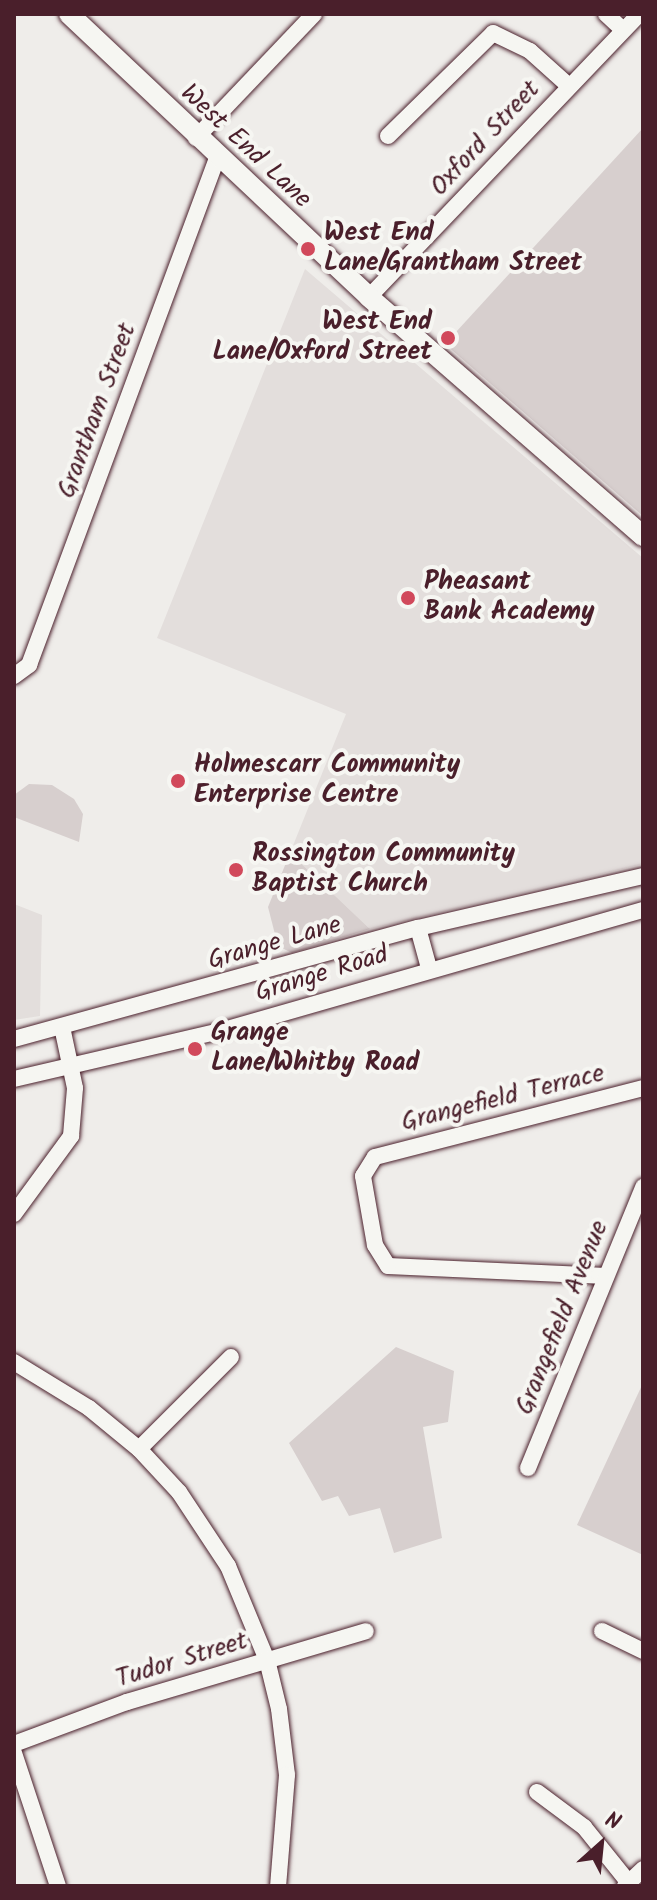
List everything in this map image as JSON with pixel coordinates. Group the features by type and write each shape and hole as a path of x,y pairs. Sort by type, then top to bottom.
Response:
{"street":[{"name":"West End Lane","path":"69,14 217,158 369,297 643,536"},
{"path":"196,138 314,14"},
{"path":"606,14 623,30"},
{"name":"Oxford Street","path":"369,297 639,14"},
{"path":"388,136 493,33 530,51 569,86"},
{"name":"Grantham Street","path":"17,678 29,665 217,158"},
{"name":"Grange Lane","path":"14,1039 418,928 643,876"},
{"name":"Grange Road","path":"14,1079 72,1068 224,1030 429,968 643,910"},
{"path":"418,928 429,968"},
{"path":"14,1214 71,1136 76,1101 62,1027"},
{"name":"Grangefield Terrace","path":"606,1276 399,1271 379,1258 363,1176 375,1157 643,1088"},
{"name":"Grangefield Avenue","path":"528,1468 643,1187"},
{"path":"139,1449 231,1357"},
{"path":"14,1362 89,1408 139,1449 210,1535 267,1660 287,1775 278,1886"},
{"name":"Tudor Street","path":"14,1744 127,1702 366,1631"},
{"path":"602,1631 643,1651"},
{"path":"14,1753 58,1886"},
{"path":"537,1792 584,1827 627,1884 643,1869"}],"shaded area":[{"path":"643,128 643,516 445,344"},
{"name":"Pheasant Bank Academy","path":"305,269 643,558 643,864 370,929 290,853 346,714 157,638"},
{"path":"29,784 52,785 74,799 83,814 79,842 14,817 14,795"},
{"path":"290,853 370,929 292,953 278,946 268,907"},
{"path":"14,904 42,915 40,1016 14,1020"},
{"path":"396,1347 454,1371 448,1422 423,1427 442,1538 394,1553 380,1508 349,1516 338,1496 322,1501 289,1443"},
{"path":"643,1383 643,1555 577,1525"}],"place":[{"name":"West End Lane/Grantham Street","path":"308,249"},
{"name":"West End Lane/Oxford Street","path":"448,338"},
{"name":"Pheasant Bank Academy","path":"408,598"},
{"name":"Holmescarr Community Enterprise Centre","path":"178,781"},
{"name":"Rossington Community Baptist Church","path":"236,870"},
{"name":"Grange Lane/Whitby Road","path":"195,1049"}]}
